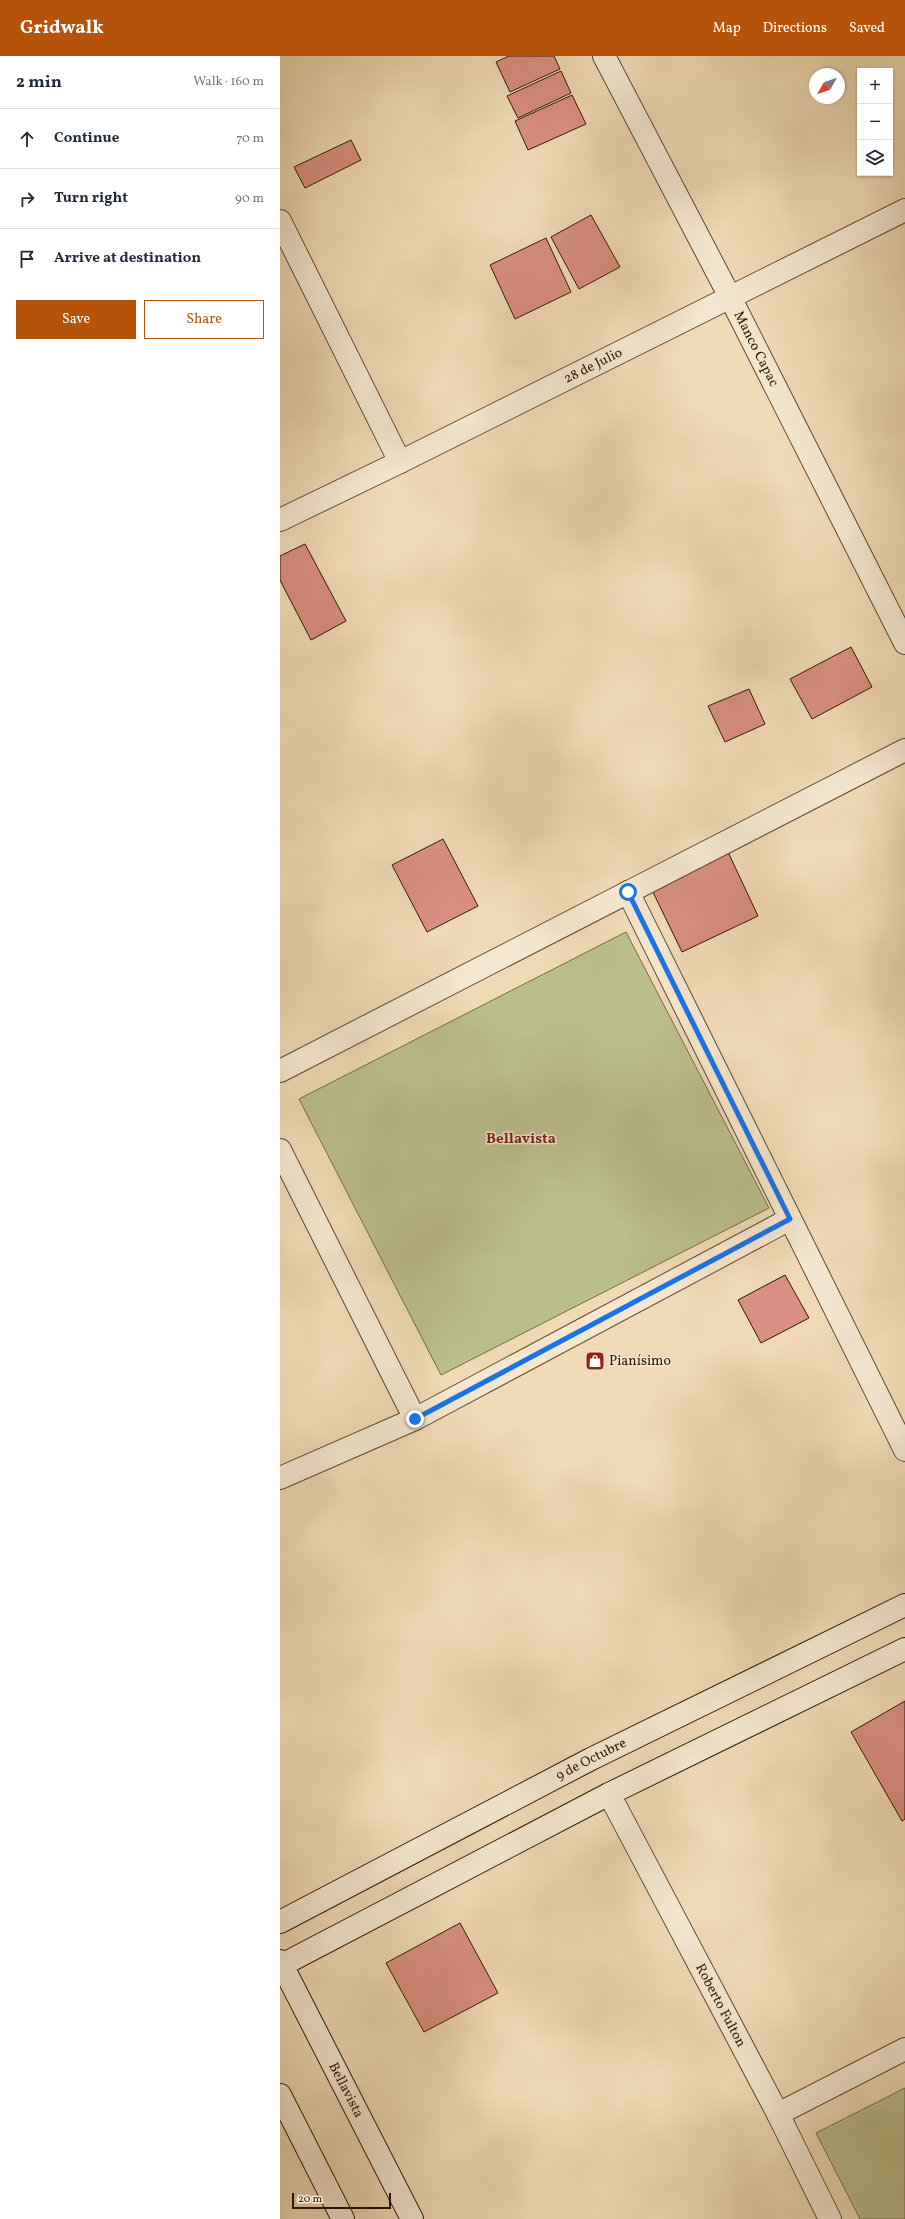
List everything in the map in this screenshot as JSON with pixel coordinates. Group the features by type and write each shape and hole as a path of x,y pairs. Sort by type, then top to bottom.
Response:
{"street":[{"name":"Manco Capac","path":"604,56 730,297 905,643"},
{"name":"28 de Julio","path":"280,520 400,462 905,210"},
{"path":"280,221 400,462"},
{"path":"280,1071 905,750"},
{"path":"628,892 905,1450"},
{"path":"280,1150 415,1419"},
{"path":"280,1478 415,1419 790,1219"},
{"name":"9 de Octubre","path":"280,1922 591,1759 905,1605"},
{"path":"281,1964 609,1794 905,1649"},
{"name":"Roberto Fulton","path":"609,1794 778,2114 830,2219"},
{"name":"Bellavista","path":"281,1964 412,2219"},
{"path":"778,2114 905,2049"},
{"path":"280,2095 342,2219"}],"green space":[{"path":"626,932 769,1208 441,1375 299,1099"},
{"path":"905,2088 905,2219 860,2219 816,2133"}],"building":[{"path":"509,56 554,56 560,69 510,92 496,62"},
{"path":"561,71 571,93 518,118 507,96"},
{"path":"572,95 586,124 528,150 515,121"},
{"path":"351,140 361,160 305,188 294,167"},
{"path":"591,215 620,267 579,289 551,237"},
{"path":"546,238 571,292 515,319 490,265"},
{"path":"305,544 346,621 311,640 280,580 280,556"},
{"path":"851,647 872,687 812,719 790,679"},
{"path":"749,689 765,724 725,742 708,706"},
{"path":"443,839 478,906 427,932 392,865"},
{"path":"728,852 758,916 682,952 651,888"},
{"path":"785,1275 809,1318 761,1343 738,1300"},
{"path":"905,1701 905,1819 902,1821 851,1732"},
{"path":"460,1923 498,1993 424,2032 386,1963"}],"place":[{"name":"Pianísimo","path":"595,1361"}],"district":[{"name":"Bellavista","path":"521,1139"}],"route":[{"path":"415,1419 790,1219 628,892"}]}
